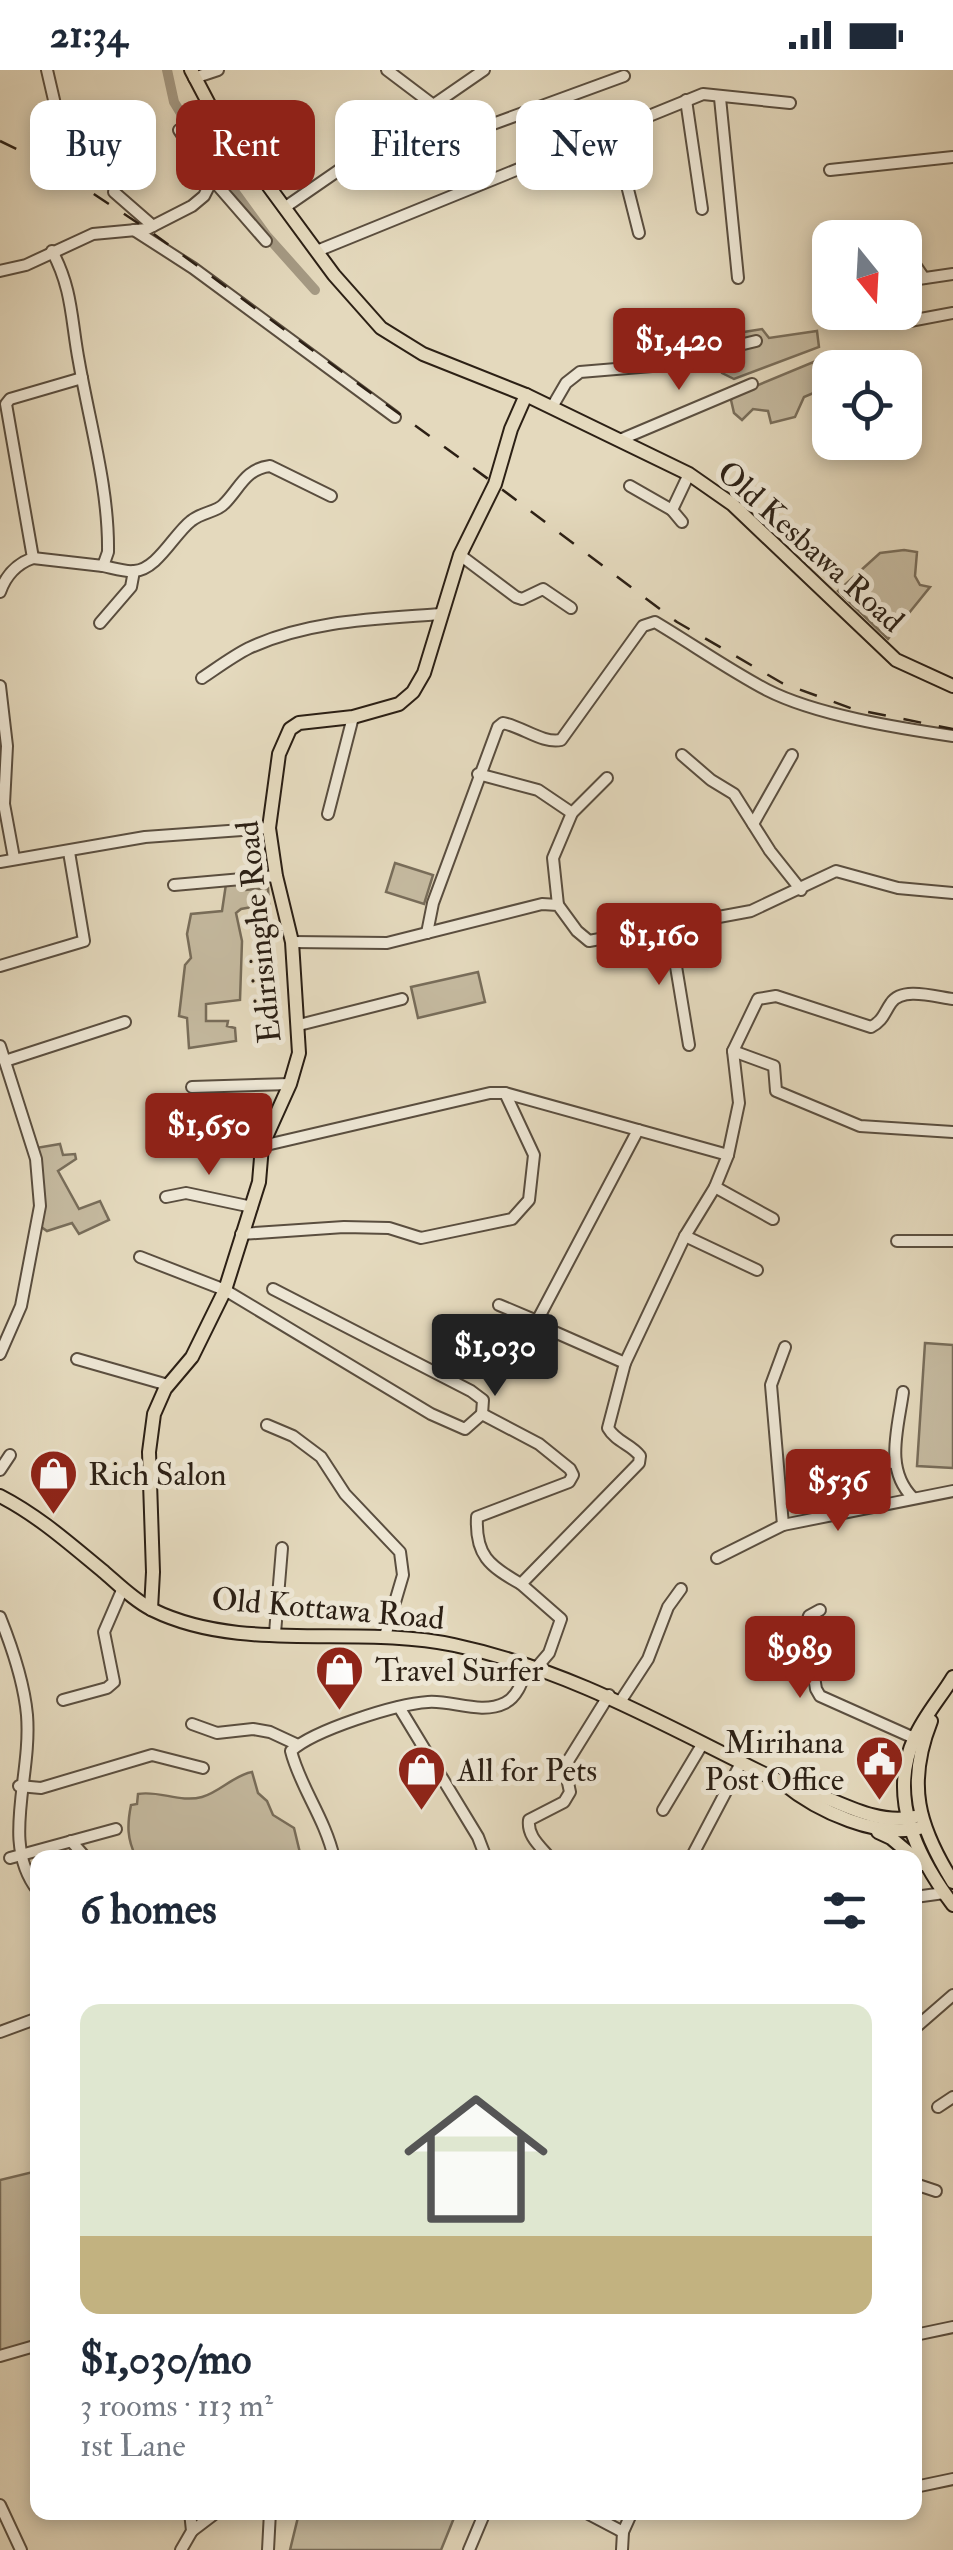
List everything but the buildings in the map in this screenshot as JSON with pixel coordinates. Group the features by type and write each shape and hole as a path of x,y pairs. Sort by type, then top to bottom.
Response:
{"main road":[{"name":"Old Kesbawa Road","path":"193,74 207,100"},
{"name":"Old Kesbawa Road","path":"271,190 334,276 382,328 423,354 526,395 689,474 732,504 896,660 953,686"},
{"name":"Edirisinghe Road","path":"151,1609 149,1452 154,1414 168,1385 192,1357 225,1290 260,1182 262,1146 290,1084 299,1053 292,942 276,876 270,828 279,754 290,729 299,724 353,717 399,704 413,692 424,673 460,555 495,484 526,395"},
{"name":"Old Kottawa Road","path":"0,1496 54,1530 151,1609 190,1623 235,1632 385,1636 452,1644 533,1666 614,1698 783,1783 807,1788 874,1816 915,1823"},
{"path":"931,1872 904,1785 914,1738 952,1681"},
{"path":"939,1700 919,1762 915,1823 948,1887 953,1905"},
{"name":"Old Kottawa Road","path":"783,1783 801,1798 864,1825 915,1823"},
{"path":"864,1825 905,1850"},
{"path":"922,1864 948,1887"}],"street":[{"path":"46,70 54,100"},
{"path":"193,74 218,70"},
{"path":"387,70 427,100"},
{"path":"438,100 484,70"},
{"path":"496,123 624,76"},
{"path":"653,113 703,94 790,103"},
{"path":"720,98 738,278"},
{"path":"686,100 702,209"},
{"path":"830,170 953,157"},
{"path":"317,252 516,170"},
{"path":"284,208 335,172"},
{"path":"0,270 26,265 93,234 153,226 192,206 207,190"},
{"path":"223,190 266,241"},
{"path":"627,190 638,232"},
{"path":"114,192 153,226"},
{"path":"134,230 193,268 395,416"},
{"path":"52,251 73,305 108,536 103,566"},
{"path":"922,275 924,278 953,274"},
{"path":"922,319 953,313"},
{"path":"552,407 566,382 580,372 652,366 756,340"},
{"path":"33,558 6,404 10,399 82,378"},
{"path":"622,439 752,384"},
{"path":"0,592 6,568 33,558 134,572 147,567 187,523 204,511 224,506 246,475 258,467 270,466 331,496"},
{"path":"672,510 689,474"},
{"path":"630,486 672,510 682,522"},
{"path":"460,555 516,597 522,599 543,589 571,608"},
{"path":"100,623 131,587 134,572"},
{"path":"202,678 247,649 286,634 344,621 442,614"},
{"path":"426,933 432,903 498,727 503,724 552,742 561,740 594,690 650,622 769,691 890,725 953,736"},
{"path":"0,686 7,746 4,804 14,858"},
{"path":"328,814 353,717"},
{"path":"682,755 734,794 801,890"},
{"path":"753,824 792,755"},
{"path":"478,774 538,790 572,813"},
{"path":"607,778 572,813 553,858 558,904 589,941 751,911 836,871 898,888 953,893"},
{"path":"0,862 146,838 270,828"},
{"path":"0,966 84,940 70,852"},
{"path":"174,885 276,876"},
{"path":"292,942 387,943 542,904 558,904"},
{"path":"670,924 689,1045"},
{"path":"521,1584 639,1462 640,1456 634,1449 614,1438 608,1428 626,1363 685,1236 715,1187 728,1156 739,1103 733,1051 758,999 776,996 871,1027 880,1022 897,996 953,999"},
{"path":"300,1025 402,999"},
{"path":"5,1062 125,1022"},
{"path":"0,1046 36,1159 40,1206 21,1306 0,1354"},
{"path":"733,1051 774,1066 776,1091 860,1126 953,1132"},
{"path":"192,1086 290,1084"},
{"path":"262,1146 386,1115 506,1093 728,1156"},
{"path":"241,1234 344,1227 388,1228 422,1238 512,1219 529,1200 534,1155 506,1093"},
{"path":"537,1321 638,1130"},
{"path":"715,1187 773,1219"},
{"path":"166,1198 186,1193 252,1207"},
{"path":"685,1236 757,1270"},
{"path":"897,1241 953,1241"},
{"path":"140,1257 225,1290 431,1414 465,1429 482,1414 484,1400 470,1391 273,1288"},
{"path":"499,1306 626,1363"},
{"path":"783,1526 771,1385 785,1347"},
{"path":"77,1358 168,1385"},
{"path":"903,1392 895,1464 900,1485 913,1498"},
{"path":"331,1850 318,1808 294,1765 291,1750 305,1738 400,1708 430,1702 477,1707 504,1704 516,1694 533,1666 549,1654 561,1619 487,1561 476,1540 477,1517 544,1494 569,1482 573,1475 539,1444 482,1414"},
{"path":"267,1424 321,1457 354,1504 400,1552 404,1575 385,1636"},
{"path":"0,1470 10,1456"},
{"path":"803,1491 830,1488 852,1461 895,1464"},
{"path":"717,1558 783,1526 953,1491"},
{"path":"274,1633 282,1548"},
{"path":"64,1700 108,1688 114,1682 104,1632 122,1588"},
{"path":"543,1850 528,1828 529,1820 564,1802 570,1792 565,1769 568,1761 648,1659 668,1607 681,1588"},
{"path":"820,1610 808,1616 806,1625 820,1696 914,1738"},
{"path":"0,1617 12,1647 27,1714 19,1786 7,1836 10,1858 30,1884"},
{"path":"400,1708 483,1850"},
{"path":"192,1724 218,1733 253,1729 270,1732 298,1745"},
{"path":"663,1810 703,1743"},
{"path":"19,1786 40,1788 152,1755 203,1768"},
{"path":"694,1850 741,1763"},
{"path":"39,1850 116,1829"},
{"path":"71,1841 79,1850"},
{"path":"10,1858 30,1852"},
{"path":"922,1895 948,1887"},
{"path":"922,2022 953,1995"},
{"path":"0,2032 30,2021"},
{"path":"938,2107 953,2097"},
{"path":"922,2186 936,2191"},
{"path":"922,2334 953,2327"},
{"path":"0,2356 30,2347"},
{"path":"922,2486 953,2479"},
{"path":"0,2505 22,2550"},
{"path":"191,2520 192,2531"},
{"path":"181,2550 192,2531 206,2520"},
{"path":"268,2550 270,2520"},
{"path":"469,2550 481,2520"},
{"path":"600,2520 623,2532"},
{"path":"622,2550 628,2520"}],"shaded area":[{"path":"762,329 769,338 817,331 819,347 734,379 722,373 721,355 744,332"},
{"path":"812,363 812,394 804,397 795,417 771,423 768,411 753,409 742,420 734,413 734,395"},
{"path":"917,552 915,576 920,585 930,587 888,639 838,591 880,553"},
{"path":"395,863 433,875 424,904 386,892"},
{"path":"226,884 245,884 246,890 268,888 269,904 236,913 242,941 240,1000 206,1004 206,1021 228,1021 227,1026 235,1028 236,1041 189,1048 187,1018 179,1016 185,965 191,958 187,934 191,914 222,911"},
{"path":"478,972 485,1002 418,1018 411,987"},
{"path":"60,1144 63,1155 75,1154 76,1159 58,1171 79,1209 100,1201 109,1220 79,1234 72,1223 47,1231 40,1226 36,1148"},
{"path":"925,1343 953,1345 953,1468 917,1466"},
{"path":"252,1772 258,1793 273,1815 294,1828 299,1850 133,1850 128,1825 131,1805 137,1804 138,1794 202,1797"},
{"path":"30,2173 30,2348 0,2355 0,2180"},
{"path":"297,2520 453,2520 441,2550 290,2550"}],"waterway":[{"path":"167,70 174,102 199,143 266,235 315,290"}],"railway":[{"path":"0,141 48,164 147,229 677,622 782,683 853,709 953,729"}],"place":[{"name":"Rich Salon","path":"53,1516"},
{"name":"Travel Surfer","path":"340,1712"},
{"name":"Mirihana Post Office","path":"879,1802"},
{"name":"All for Pets","path":"422,1812"}]}
